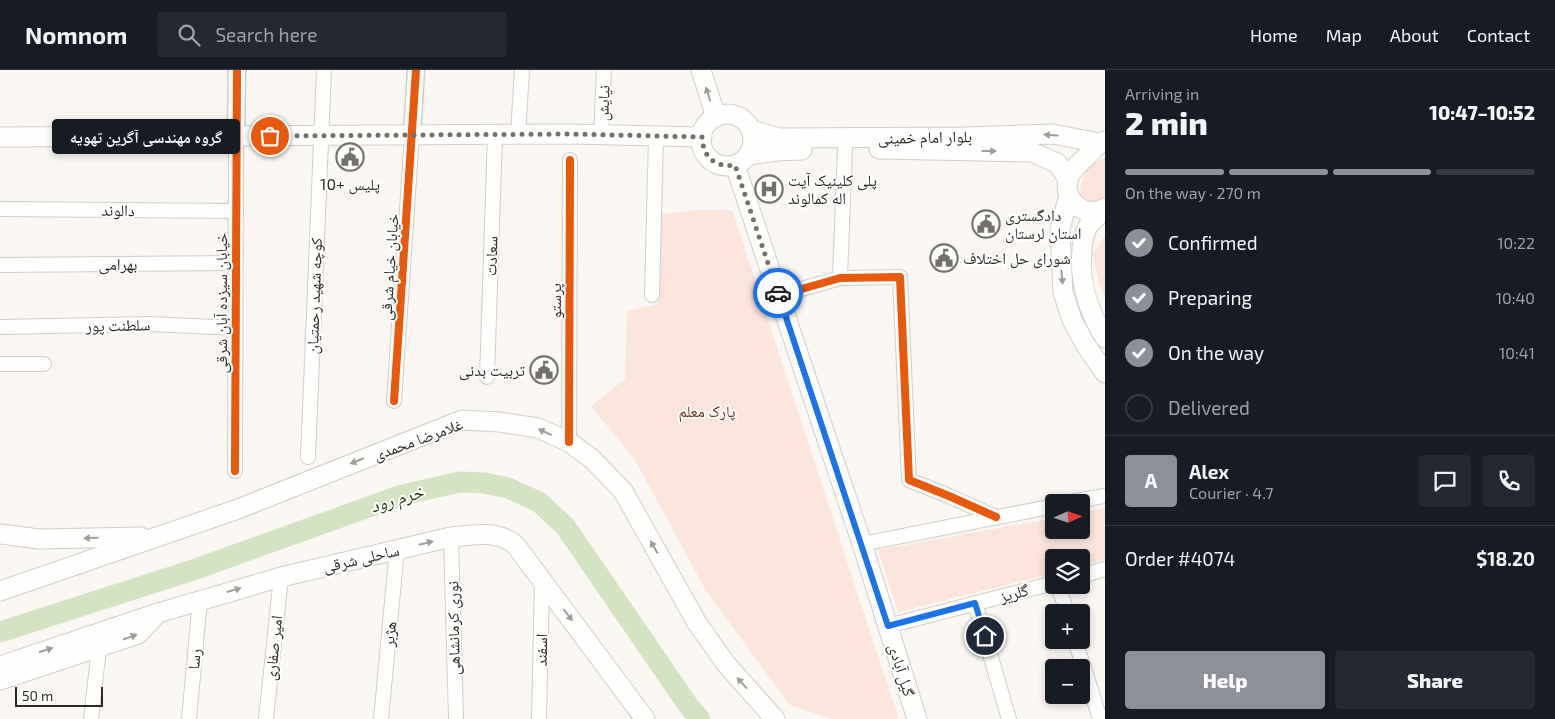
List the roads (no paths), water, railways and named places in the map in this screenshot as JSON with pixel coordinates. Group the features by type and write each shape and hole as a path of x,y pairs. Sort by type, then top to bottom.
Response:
{"main road":[{"path":"701,70 716,117"},
{"path":"732,115 740,118 751,130 752,147 742,160 727,166 718,164 705,154 702,146 704,129 716,117 732,115"},
{"name":"بلوار امام خمینی","path":"751,130 778,138 1053,134 1101,142"},
{"path":"0,137 518,135 702,137"},
{"path":"1101,142 1072,172 1060,229 1063,292 1072,320 1085,344 1105,373"},
{"name":"بلوار امام خمینی","path":"742,160 778,151 845,148 1032,152 1057,163 1078,207 1085,211 1093,212 1105,209"},
{"name":"گیل آبادی","path":"742,160 917,719"},
{"path":"1105,209 1089,226 1082,243 1081,265 1082,286 1089,308 1105,338"},
{"name":"غلامرضا محمدی","path":"0,591 238,509 462,420 499,422 538,428 568,442 592,459 623,491 698,623 726,664 775,719"},
{"path":"0,534 39,539 157,537"},
{"name":"ساحلی شرقی","path":"0,666 158,613 281,577 451,537 478,534 505,539 513,543 524,555 645,719"},
{"path":"0,680 138,634 158,613"}],"street":[{"path":"234,70 236,136"},
{"name":"کوچه شهید رحمتیان","path":"308,457 324,70"},
{"path":"412,135 416,70"},
{"path":"518,135 522,70"},
{"name":"نیایش","path":"601,136 604,70"},
{"name":"خیابان خیام شرقی","path":"394,401 412,135"},
{"name":"سعادت","path":"487,377 495,135"},
{"name":"خیابان سیزده آبان شرقی","path":"235,471 236,136"},
{"path":"652,295 656,136"},
{"path":"840,278 845,148"},
{"name":"پرستو","path":"568,442 570,160"},
{"name":"دالوند","path":"0,209 236,211"},
{"name":"بهرامی","path":"0,265 235,263"},
{"path":"798,290 840,278 900,277 909,480 996,517"},
{"name":"سلطنت پور","path":"0,327 150,324 235,328"},
{"path":"0,364 44,364"},
{"path":"1090,499 1105,496"},
{"path":"862,544 1045,508"},
{"name":"نوری کرمانشاهی","path":"451,537 456,719"},
{"name":"هژبر","path":"381,719 397,550"},
{"path":"1090,574 1105,570"},
{"name":"امیر صفاری","path":"266,719 281,577"},
{"name":"اسفند","path":"539,719 542,581"},
{"name":"گلریز","path":"888,626 1045,585"},
{"name":"رسا","path":"189,719 200,600"},
{"path":"975,603 1009,719"},
{"path":"91,719 99,648"},
{"path":"1078,649 1100,719"},
{"path":"630,719 632,700"}],"waterway":[{"name":"خرم رود","path":"0,632 196,569 402,495 460,482 485,483 508,488 539,502 565,526 688,705 700,719"}],"place":[{"name":"گروه مهندسی آگرین تهویه","path":"270,136"},
{"name":"پلیس +10","path":"350,157"},
{"name":"پلی کلینیک آیت اله کمالوند","path":"769,189"},
{"name":"دادگستری استان لرستان","path":"986,224"},
{"name":"شورای حل اختلاف","path":"944,258"},
{"name":"تربیت بدنی","path":"544,370"}],"park label":[{"name":"پارک معلم","path":"707,411"}]}
